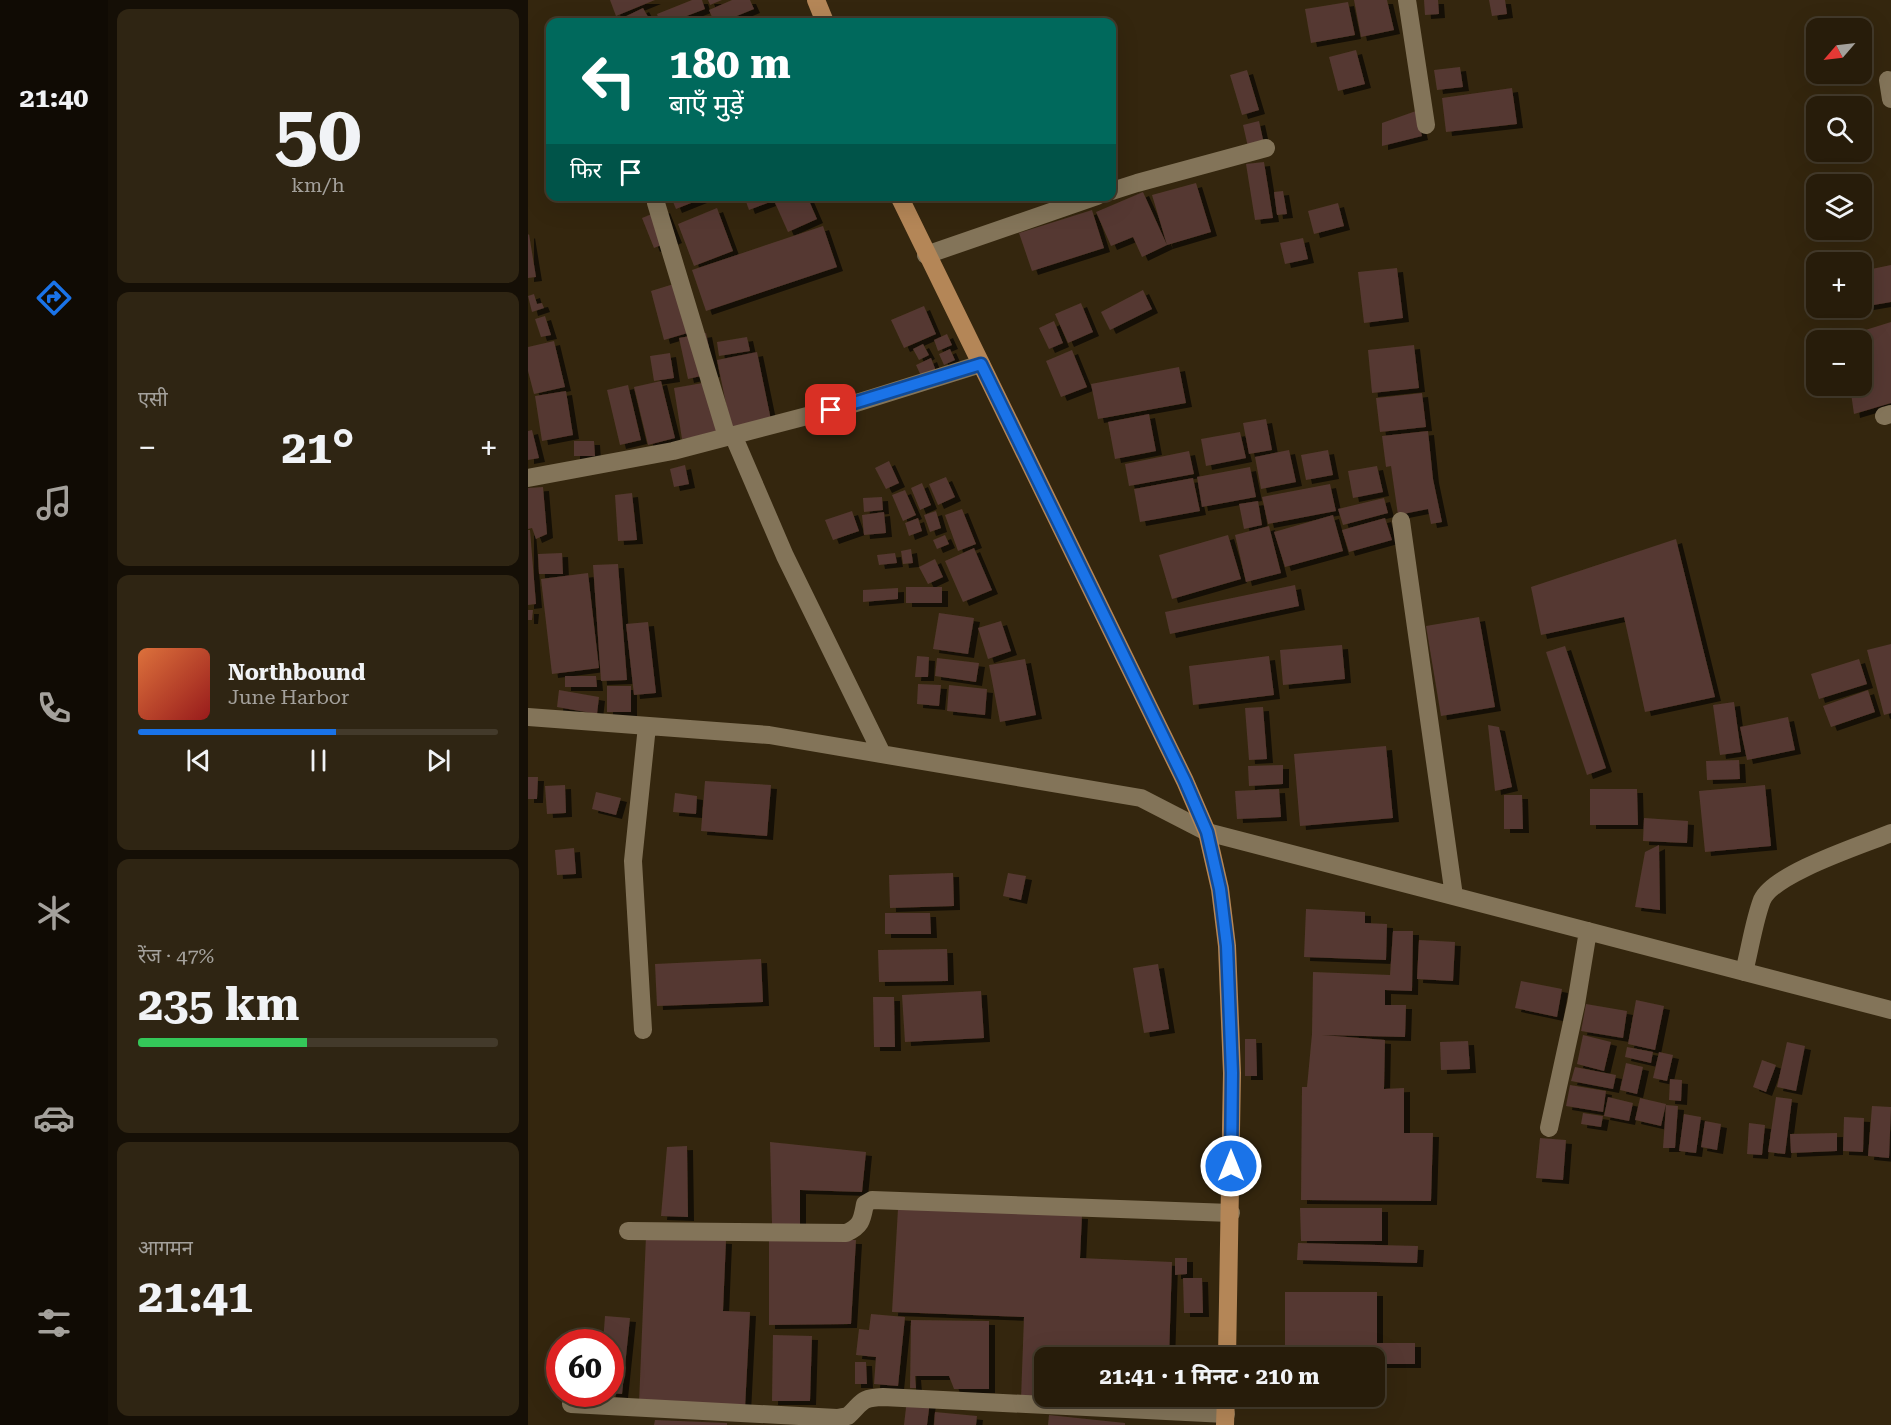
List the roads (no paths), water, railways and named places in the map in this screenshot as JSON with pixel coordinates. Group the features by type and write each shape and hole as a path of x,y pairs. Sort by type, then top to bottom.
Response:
{"main road":[{"path":"816,0 823,18"},
{"path":"902,201 926,255 1185,781 1207,832 1220,889 1227,946 1232,1073 1227,1347"}],"street":[{"path":"1407,0 1426,124"},
{"path":"1887,80 1891,99"},
{"path":"1116,190 1266,148"},
{"path":"926,255 1082,201"},
{"path":"656,203 730,436 784,556 882,754"},
{"path":"528,478 673,451 853,404 981,364"},
{"path":"1401,521 1454,896"},
{"path":"528,717 769,735 1141,798 1207,832 1891,1010"},
{"path":"643,1030 633,861 647,726"},
{"path":"1744,972 1763,898 1776,885 1791,873 1891,833"},
{"path":"1549,1128 1588,931"},
{"path":"628,1231 846,1233 856,1229 866,1204 872,1200 1231,1213"},
{"path":"624,1407 837,1418 848,1416 861,1401 870,1397 884,1397 1225,1412"}]}
